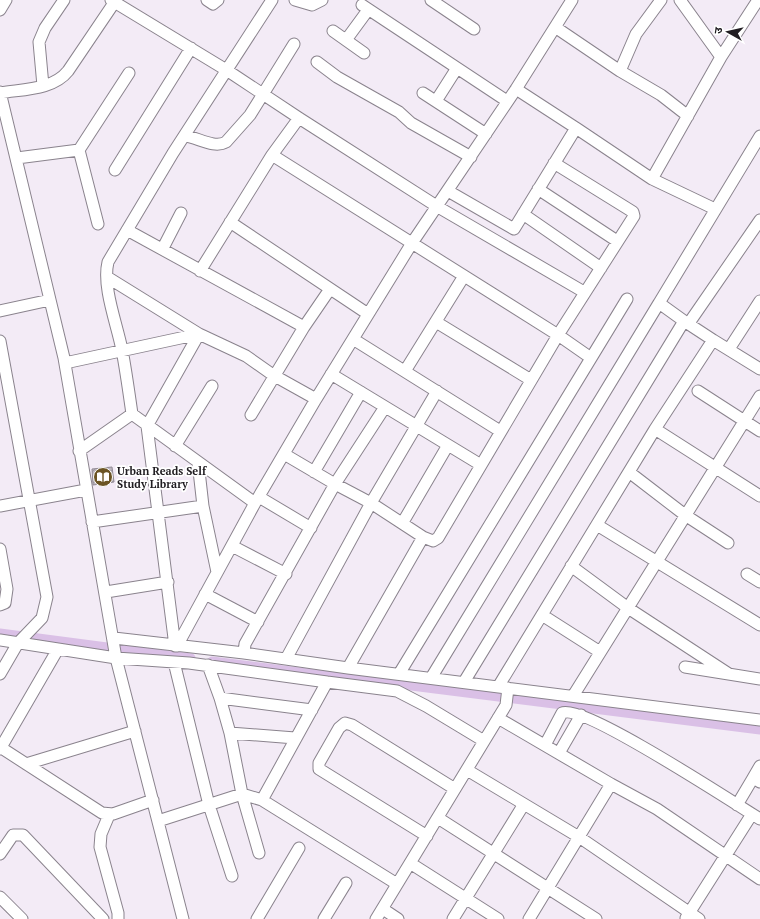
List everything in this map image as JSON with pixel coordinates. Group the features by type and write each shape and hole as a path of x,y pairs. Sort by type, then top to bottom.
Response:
{"street":[{"path":"0,10 6,0"},
{"path":"43,86 39,42 45,28 64,0"},
{"path":"207,0 213,4 218,0"},
{"path":"272,0 127,230 108,262 107,277 122,351 132,414 198,462 257,500 311,528"},
{"path":"295,0 312,5 322,0"},
{"path":"431,0 474,29"},
{"path":"176,646 257,500 331,374 412,243 438,207 507,101 516,90 572,0"},
{"path":"620,71 636,34 661,0"},
{"path":"680,0 721,57"},
{"path":"652,179 721,57 758,0"},
{"path":"183,919 116,657 114,638 86,490 65,363 16,158 5,131 0,92 43,86 55,83 64,77 114,1 228,70 262,94 438,207 584,292"},
{"path":"346,40 365,7 507,101"},
{"path":"555,27 620,71 661,95 688,116"},
{"path":"333,31 364,53"},
{"path":"185,136 194,137 208,143 224,143 246,119 294,44"},
{"path":"115,170 191,48"},
{"path":"317,62 337,77 399,112 411,123 471,157"},
{"path":"436,101 457,68"},
{"path":"98,224 79,150 129,73"},
{"path":"516,90 652,179 715,209"},
{"path":"423,93 486,134"},
{"path":"200,271 272,155 299,118"},
{"path":"448,191 514,229 576,128"},
{"path":"431,678 760,136"},
{"path":"16,158 79,150"},
{"path":"272,155 558,335 591,358"},
{"path":"284,454 403,522 423,537 431,541 438,538 500,431 584,292 633,218 633,212 554,163"},
{"path":"538,190 617,241"},
{"path":"163,248 181,213"},
{"path":"523,214 601,268"},
{"path":"464,682 686,322 760,220"},
{"path":"230,222 368,314"},
{"path":"127,230 163,248 200,271 304,328"},
{"path":"405,371 464,276"},
{"path":"107,277 199,334 246,356 273,375 316,399"},
{"path":"250,415 273,375 330,289"},
{"path":"399,674 627,299"},
{"path":"0,311 50,300"},
{"path":"728,349 760,300"},
{"path":"659,303 760,370"},
{"path":"436,322 531,380"},
{"path":"65,363 199,334"},
{"path":"176,646 157,513 147,426 199,334"},
{"path":"353,339 500,431"},
{"path":"376,919 506,705 505,690 542,615 655,429 713,340"},
{"path":"0,341 31,500 47,597 42,618 18,643 0,674"},
{"path":"331,374 481,465"},
{"path":"175,446 212,386"},
{"path":"698,391 760,431"},
{"path":"314,472 361,392"},
{"path":"286,659 371,503 437,392"},
{"path":"573,696 743,421 760,396"},
{"path":"244,653 246,644 335,484 385,407"},
{"path":"80,451 132,414"},
{"path":"655,429 760,496"},
{"path":"403,522 448,445"},
{"path":"198,462 203,506 217,572"},
{"path":"629,472 685,515 728,543"},
{"path":"0,506 86,490"},
{"path":"92,522 203,506"},
{"path":"597,525 760,625"},
{"path":"348,668 423,537"},
{"path":"232,546 286,574"},
{"path":"0,549 7,589 5,603 0,605"},
{"path":"571,566 628,608 729,674"},
{"path":"747,574 760,582"},
{"path":"106,592 168,582"},
{"path":"206,594 258,622"},
{"path":"542,615 600,652"},
{"path":"114,638 244,653 348,668 464,682 505,690 573,696 760,720"},
{"path":"0,640 116,657 208,665 397,691 426,706 484,741"},
{"path":"58,649 0,748 96,810 109,815 153,800"},
{"path":"174,662 209,805 232,876"},
{"path":"208,665 220,698 230,733 242,794 258,853"},
{"path":"685,667 760,678"},
{"path":"262,800 327,682"},
{"path":"220,698 312,710"},
{"path":"467,770 579,837 691,917 726,856 756,817 647,750 594,720 581,715 567,711 562,713 545,744"},
{"path":"559,753 581,715"},
{"path":"498,718 657,809 760,878"},
{"path":"427,836 320,769 319,763 339,728 345,723 352,725 455,790"},
{"path":"26,764 136,731"},
{"path":"230,733 295,738"},
{"path":"737,805 756,780 760,766"},
{"path":"528,919 611,784"},
{"path":"158,821 242,794 262,800 398,884"},
{"path":"453,919 495,854 524,804"},
{"path":"109,815 101,834 100,847 118,913 118,919"},
{"path":"438,818 548,888 584,916 596,919"},
{"path":"0,854 13,835 23,835 103,919"},
{"path":"257,919 299,848"},
{"path":"410,863 498,919"},
{"path":"324,919 346,883"},
{"path":"0,897 22,919"},
{"path":"383,909 398,919"}],"building":[{"path":"112,467 114,482 93,485 92,469"}],"waterway":[{"path":"0,633 191,658"},
{"path":"212,661 760,730"}],"place":[{"name":"Urban Reads Self Study Library","path":"103,477"}]}
